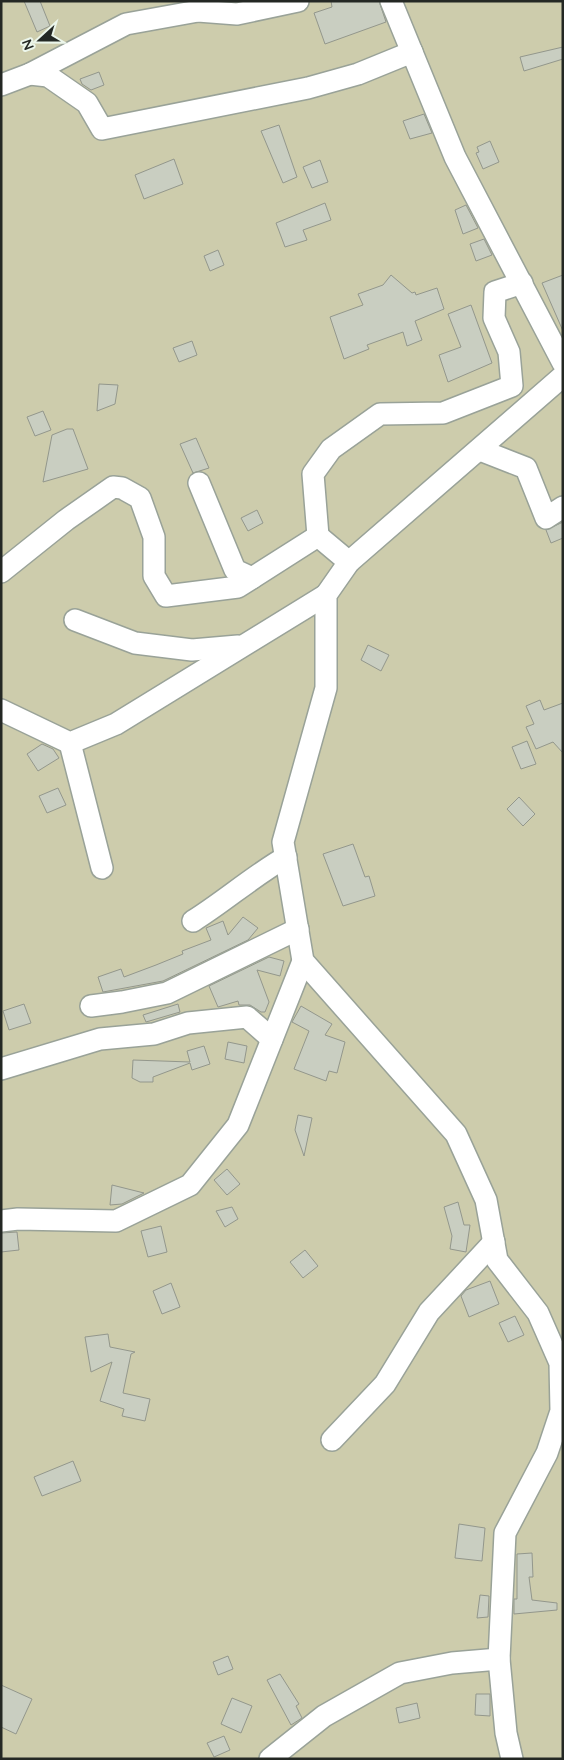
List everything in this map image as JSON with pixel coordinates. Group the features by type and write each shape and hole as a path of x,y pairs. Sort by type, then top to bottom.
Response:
{"street":[{"path":"1,85 30,74 126,24 200,6 237,14 298,1"},
{"path":"391,1 455,157 563,363"},
{"path":"30,74 48,76 87,103 102,129 308,88 358,74 412,52"},
{"path":"349,562 318,536 313,474 331,449 380,414 443,413 512,386 509,352 494,318 495,292 522,283"},
{"path":"1,710 70,743 116,724 326,595 349,562 563,376"},
{"path":"480,450 526,468 546,518 563,507"},
{"path":"199,483 235,570 252,578"},
{"path":"1,572 66,520 113,487 122,488 140,498 154,536 154,576 166,596 238,587 318,536"},
{"path":"1,1221 18,1219 116,1222 190,1185 238,1125 303,960 283,842 326,688 326,595"},
{"path":"75,620 134,643 192,650 244,646"},
{"path":"70,743 102,868"},
{"path":"193,922 215,908 256,874 286,857"},
{"path":"90,1006 167,994 298,929"},
{"path":"303,960 456,1134 486,1200 497,1260 538,1313 560,1363 562,1411 547,1453 505,1533 499,1658 506,1733 512,1759"},
{"path":"1,1069 100,1038 154,1034 188,1023 247,1017 272,1039"},
{"path":"332,1440 385,1384 429,1312 494,1242"},
{"path":"270,1759 324,1716 400,1673 452,1663 499,1658"}],"green space":[{"path":"1,1 563,1 563,1759 1,1759"}],"building":[{"path":"24,1 40,1 50,26 37,32"},
{"path":"331,1 379,1 386,22 325,44 314,13 332,7"},
{"path":"563,47 563,59 524,71 520,57"},
{"path":"99,72 104,85 91,90 82,84 80,79"},
{"path":"424,114 432,133 410,139 403,121"},
{"path":"279,125 297,177 283,183 261,131"},
{"path":"490,141 499,162 483,169 476,153 479,152 477,147"},
{"path":"174,159 183,184 144,199 135,175"},
{"path":"320,160 328,182 312,188 303,167"},
{"path":"325,203 331,220 303,230 307,240 285,247 276,223"},
{"path":"466,205 478,228 463,234 455,210"},
{"path":"484,239 492,255 476,261 470,244"},
{"path":"218,250 224,265 210,271 204,256"},
{"path":"391,275 412,293 415,292 416,295 437,288 444,309 415,321 422,340 407,346 403,332 367,345 369,349 344,359 330,317 363,305 358,294 383,285"},
{"path":"563,275 563,331 542,283"},
{"path":"471,305 492,363 448,382 439,355 461,347 448,314"},
{"path":"192,341 197,355 179,362 173,348"},
{"path":"99,384 118,385 115,404 97,411"},
{"path":"43,411 51,430 35,436 27,417"},
{"path":"67,429 73,429 88,469 43,482 52,435"},
{"path":"196,438 209,468 193,473 180,444"},
{"path":"257,510 263,523 248,531 241,518"},
{"path":"563,522 563,538 551,543 546,530"},
{"path":"368,645 389,655 381,671 361,660"},
{"path":"540,700 544,710 563,703 563,753 553,742 536,749 526,727 534,724 526,706"},
{"path":"527,741 536,764 521,769 512,747"},
{"path":"42,744 53,749 59,758 38,771 27,754"},
{"path":"58,788 66,805 47,813 39,796"},
{"path":"519,797 535,814 523,826 507,809"},
{"path":"353,844 365,877 369,876 375,896 343,906 323,854"},
{"path":"243,917 258,928 248,940 163,981 103,992 98,977 121,969 124,977 183,954 182,951 211,940 206,928 223,921 228,935"},
{"path":"269,957 284,961 280,976 257,970 269,1002 265,1012 261,1012 250,1005 239,1005 238,1001 218,1007 209,986"},
{"path":"24,1004 31,1023 9,1030 3,1011"},
{"path":"178,1004 180,1012 146,1022 143,1015"},
{"path":"301,1006 332,1024 325,1035 345,1042 337,1073 329,1071 326,1081 294,1069 309,1031 292,1022"},
{"path":"228,1042 247,1046 244,1063 225,1059"},
{"path":"204,1046 210,1064 192,1070 190,1063 153,1077 153,1082 140,1082 132,1078 133,1060 190,1062 187,1051"},
{"path":"298,1115 312,1118 304,1156 295,1130"},
{"path":"227,1169 240,1184 227,1195 214,1180"},
{"path":"112,1185 144,1193 122,1204 110,1205"},
{"path":"458,1202 464,1225 470,1225 466,1252 450,1249 452,1236 444,1207"},
{"path":"232,1207 238,1219 225,1227 216,1211"},
{"path":"161,1226 167,1252 148,1257 141,1231"},
{"path":"17,1232 19,1250 1,1252 1,1233"},
{"path":"305,1250 318,1266 303,1278 290,1262"},
{"path":"490,1281 499,1304 469,1317 461,1296 466,1290"},
{"path":"171,1283 180,1307 162,1314 153,1291"},
{"path":"515,1316 524,1335 508,1342 499,1323"},
{"path":"108,1334 110,1347 135,1352 131,1354 123,1393 150,1399 145,1421 122,1416 124,1409 100,1401 112,1362 91,1372 85,1337"},
{"path":"73,1461 81,1481 42,1496 34,1477"},
{"path":"459,1524 485,1528 482,1561 455,1558"},
{"path":"532,1553 533,1577 529,1577 532,1600 557,1603 557,1610 514,1614 514,1599 517,1599 517,1554"},
{"path":"480,1595 489,1596 488,1617 477,1618"},
{"path":"228,1656 233,1669 218,1675 213,1662"},
{"path":"280,1674 299,1704 296,1706 302,1718 291,1725 267,1680"},
{"path":"1,1685 32,1699 16,1734 1,1727"},
{"path":"476,1694 490,1694 490,1716 475,1715"},
{"path":"232,1698 252,1706 241,1733 221,1724"},
{"path":"417,1703 420,1718 399,1723 396,1708"},
{"path":"224,1736 230,1750 214,1757 207,1743"}]}
